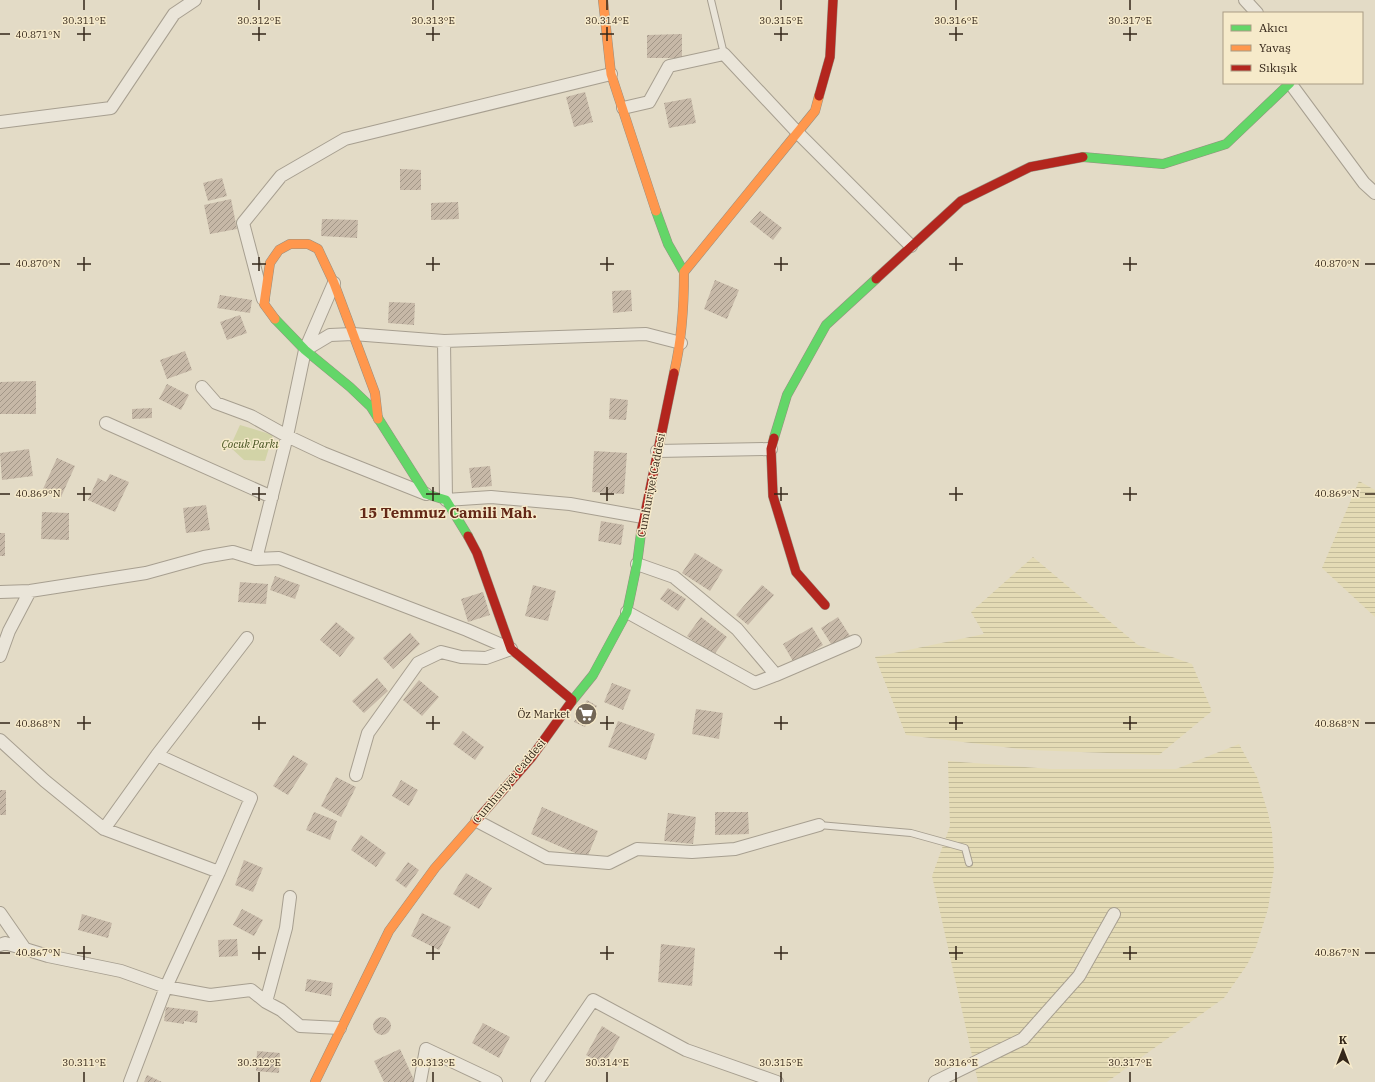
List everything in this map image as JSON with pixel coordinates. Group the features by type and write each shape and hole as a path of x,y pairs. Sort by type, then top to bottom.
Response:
{"street":[{"path":"0,122 111,108 174,14 195,0"},
{"path":"603,0 611,74 642,172 668,244 684,272 816,111 830,57 833,0"},
{"path":"1245,0 1256,12"},
{"path":"623,108 649,102 669,66 724,54 798,133 911,246"},
{"path":"426,494 371,407 350,387 305,350 270,314 264,304 243,223 281,176 345,139 611,74"},
{"path":"825,605 796,572 773,496 771,449 786,395 826,324 961,201 1030,167 1080,157 1162,164 1226,144 1289,84"},
{"path":"1291,84 1364,183 1375,193"},
{"path":"264,304 270,263 279,250 290,244 308,244 318,249 334,283 375,393 378,419"},
{"name":"Cumhuriyet Caddesi","path":"315,1082 340,1028 389,931 435,868 531,758 572,700 592,675 627,612 637,564 643,517 681,343 684,312 684,272"},
{"path":"256,558 287,436 305,350 334,283"},
{"path":"305,350 330,335 353,334 444,341 646,334 681,343"},
{"path":"444,341 446,500 460,521 477,554 512,649"},
{"path":"202,387 216,403 251,416 287,436 323,453 426,494 446,500 491,497 507,498 570,504 643,517"},
{"path":"106,423 272,497"},
{"path":"657,451 771,449"},
{"path":"0,592 30,591 146,573 204,557 233,552 256,558 279,558 467,630 512,649 572,700"},
{"path":"637,564 674,577 737,629 776,675"},
{"path":"0,656 9,631 30,591"},
{"path":"627,612 755,683 855,641"},
{"path":"104,829 157,755 247,638"},
{"path":"356,775 368,733 418,662 441,652 461,658 486,658 512,649"},
{"path":"0,740 45,781 104,829 219,872"},
{"path":"130,1082 166,987 251,798 157,755"},
{"path":"477,821 547,858 609,863 637,849 692,852 735,848 819,825"},
{"path":"266,1002 286,928 290,897"},
{"path":"0,913 25,949"},
{"path":"935,1082 1023,1039 1079,976 1114,914"},
{"path":"0,944 5,943 48,956 120,971 166,987 210,995 251,990 266,1002 281,1010 300,1026 340,1028"},
{"path":"537,1082 593,1000 686,1050 777,1082"},
{"path":"420,1082 426,1049 496,1082"}],"lane":[{"path":"711,0 724,54"},
{"path":"819,825 911,833 965,848 969,862"}],"shaded area":[{"path":"1359,481 1375,490 1375,617 1322,568"},
{"path":"1033,557 1138,645 1192,664 1212,711 1159,755 1029,750 906,735 875,657 984,634 971,612"},
{"path":"1239,744 1257,777 1268,813 1272,832 1274,869 1268,909 1256,947 1247,965 1224,998 1107,1082 978,1082 932,876 950,826 948,761 1050,769 1176,769"}],"green space":[{"name":"Çocuk Parkı","path":"240,425 273,435 265,461 244,460 230,447"}],"building":[{"path":"682,34 682,58 647,58 647,35"},
{"path":"585,92 593,122 574,127 566,97"},
{"path":"691,98 696,123 669,128 664,103"},
{"path":"400,169 421,170 421,190 400,190"},
{"path":"222,178 227,196 208,201 203,183"},
{"path":"231,199 237,229 210,234 204,205"},
{"path":"458,202 459,219 431,220 431,203"},
{"path":"760,211 782,228 773,240 750,222"},
{"path":"322,219 358,220 357,238 321,236"},
{"path":"715,280 739,290 727,319 704,309"},
{"path":"631,290 632,311 613,313 612,291"},
{"path":"220,295 252,300 250,313 217,308"},
{"path":"389,302 415,303 414,325 388,323"},
{"path":"240,315 247,333 227,340 220,322"},
{"path":"185,351 192,370 167,379 160,360"},
{"path":"36,381 36,414 0,414 0,382"},
{"path":"167,384 189,395 181,410 159,399"},
{"path":"610,398 628,400 626,420 609,419"},
{"path":"152,408 152,418 132,419 132,409"},
{"path":"29,449 33,476 2,480 0,453"},
{"path":"594,451 627,453 624,494 592,492"},
{"path":"57,458 75,466 61,497 43,489"},
{"path":"490,466 492,486 472,488 469,468"},
{"path":"110,474 129,482 115,512 88,500 98,478 106,482"},
{"path":"206,505 210,530 186,533 183,508"},
{"path":"42,512 69,513 69,540 41,539"},
{"path":"601,521 624,525 621,545 598,541"},
{"path":"0,533 5,533 5,556 0,556"},
{"path":"695,553 723,570 710,591 682,573"},
{"path":"275,576 300,585 295,599 270,590"},
{"path":"240,582 268,584 266,604 238,602"},
{"path":"533,585 556,591 548,621 525,616"},
{"path":"762,585 774,595 748,625 736,615"},
{"path":"668,588 686,599 678,611 660,599"},
{"path":"483,592 490,615 468,622 461,599"},
{"path":"701,617 727,637 713,656 687,636"},
{"path":"838,617 850,636 833,647 821,628"},
{"path":"336,622 355,638 340,657 320,640"},
{"path":"812,627 823,645 794,663 783,644"},
{"path":"410,633 420,644 393,669 383,658"},
{"path":"377,678 388,691 364,713 352,701"},
{"path":"419,680 439,697 422,716 403,700"},
{"path":"612,683 631,690 623,710 604,702"},
{"name":"Öz Market","path":"587,700 597,706 585,727 574,722"},
{"path":"696,709 723,713 719,739 692,734"},
{"path":"618,721 655,734 646,760 608,747"},
{"path":"463,731 484,747 475,760 453,744"},
{"path":"293,755 308,764 288,795 273,786"},
{"path":"336,777 356,787 341,817 321,806"},
{"path":"401,780 418,790 409,806 392,796"},
{"path":"0,790 6,790 6,815 0,815"},
{"path":"542,807 598,831 587,858 531,834"},
{"path":"314,812 337,821 330,840 306,830"},
{"path":"715,812 748,812 749,834 715,835"},
{"path":"668,813 696,817 693,844 664,841"},
{"path":"361,835 386,853 376,867 351,850"},
{"path":"244,860 263,868 253,892 235,885"},
{"path":"408,862 419,870 406,888 395,880"},
{"path":"466,873 492,888 479,909 453,894"},
{"path":"242,909 263,920 254,936 233,925"},
{"path":"422,913 451,927 439,950 411,936"},
{"path":"82,914 112,923 108,938 78,930"},
{"path":"237,939 238,956 219,957 218,940"},
{"path":"661,944 695,948 692,986 658,982"},
{"path":"307,979 333,983 331,996 305,991"},
{"path":"166,1007 198,1011 197,1023 184,1021 184,1024 164,1021"},
{"path":"382,1017 388,1020 391,1026 388,1032 382,1035 376,1032 373,1026 376,1020"},
{"path":"483,1023 510,1037 499,1058 472,1043"},
{"path":"602,1026 620,1037 604,1065 586,1055"},
{"path":"400,1049 415,1082 384,1082 374,1061"},
{"path":"257,1051 280,1053 279,1073 256,1071"},
{"path":"147,1075 162,1082 144,1082"}],"traffic: fast":[{"path":"1083,157 1163,164 1226,144 1289,84"},
{"path":"656,211 668,244 684,272"},
{"path":"774,438 787,395 826,325 876,279"},
{"path":"275,319 305,350 350,387 371,407 426,494 446,500 468,536"},
{"path":"572,701 593,675 627,612 637,564 641,533"}],"traffic: slow":[{"path":"603,0 611,74 656,211"},
{"path":"684,272 815,111 819,96"},
{"path":"275,319 264,304 270,263 279,250 290,244 308,244 318,249 334,283 375,393 378,419"},
{"path":"674,373 682,323 684,272"},
{"path":"315,1082 389,931 435,868 477,820"}],"traffic: jam":[{"path":"819,96 830,57 833,0"},
{"path":"876,279 961,201 1030,167 1083,157"},
{"path":"641,533 674,373"},
{"path":"774,438 771,449 773,496 796,572 825,605"},
{"path":"468,536 477,553 511,649 572,700"},
{"path":"477,820 531,758 572,701"}],"place":[{"name":"Öz Market","path":"586,714"}],"district":[{"name":"15 Temmuz Camili Mah.","path":"448,513"}]}
